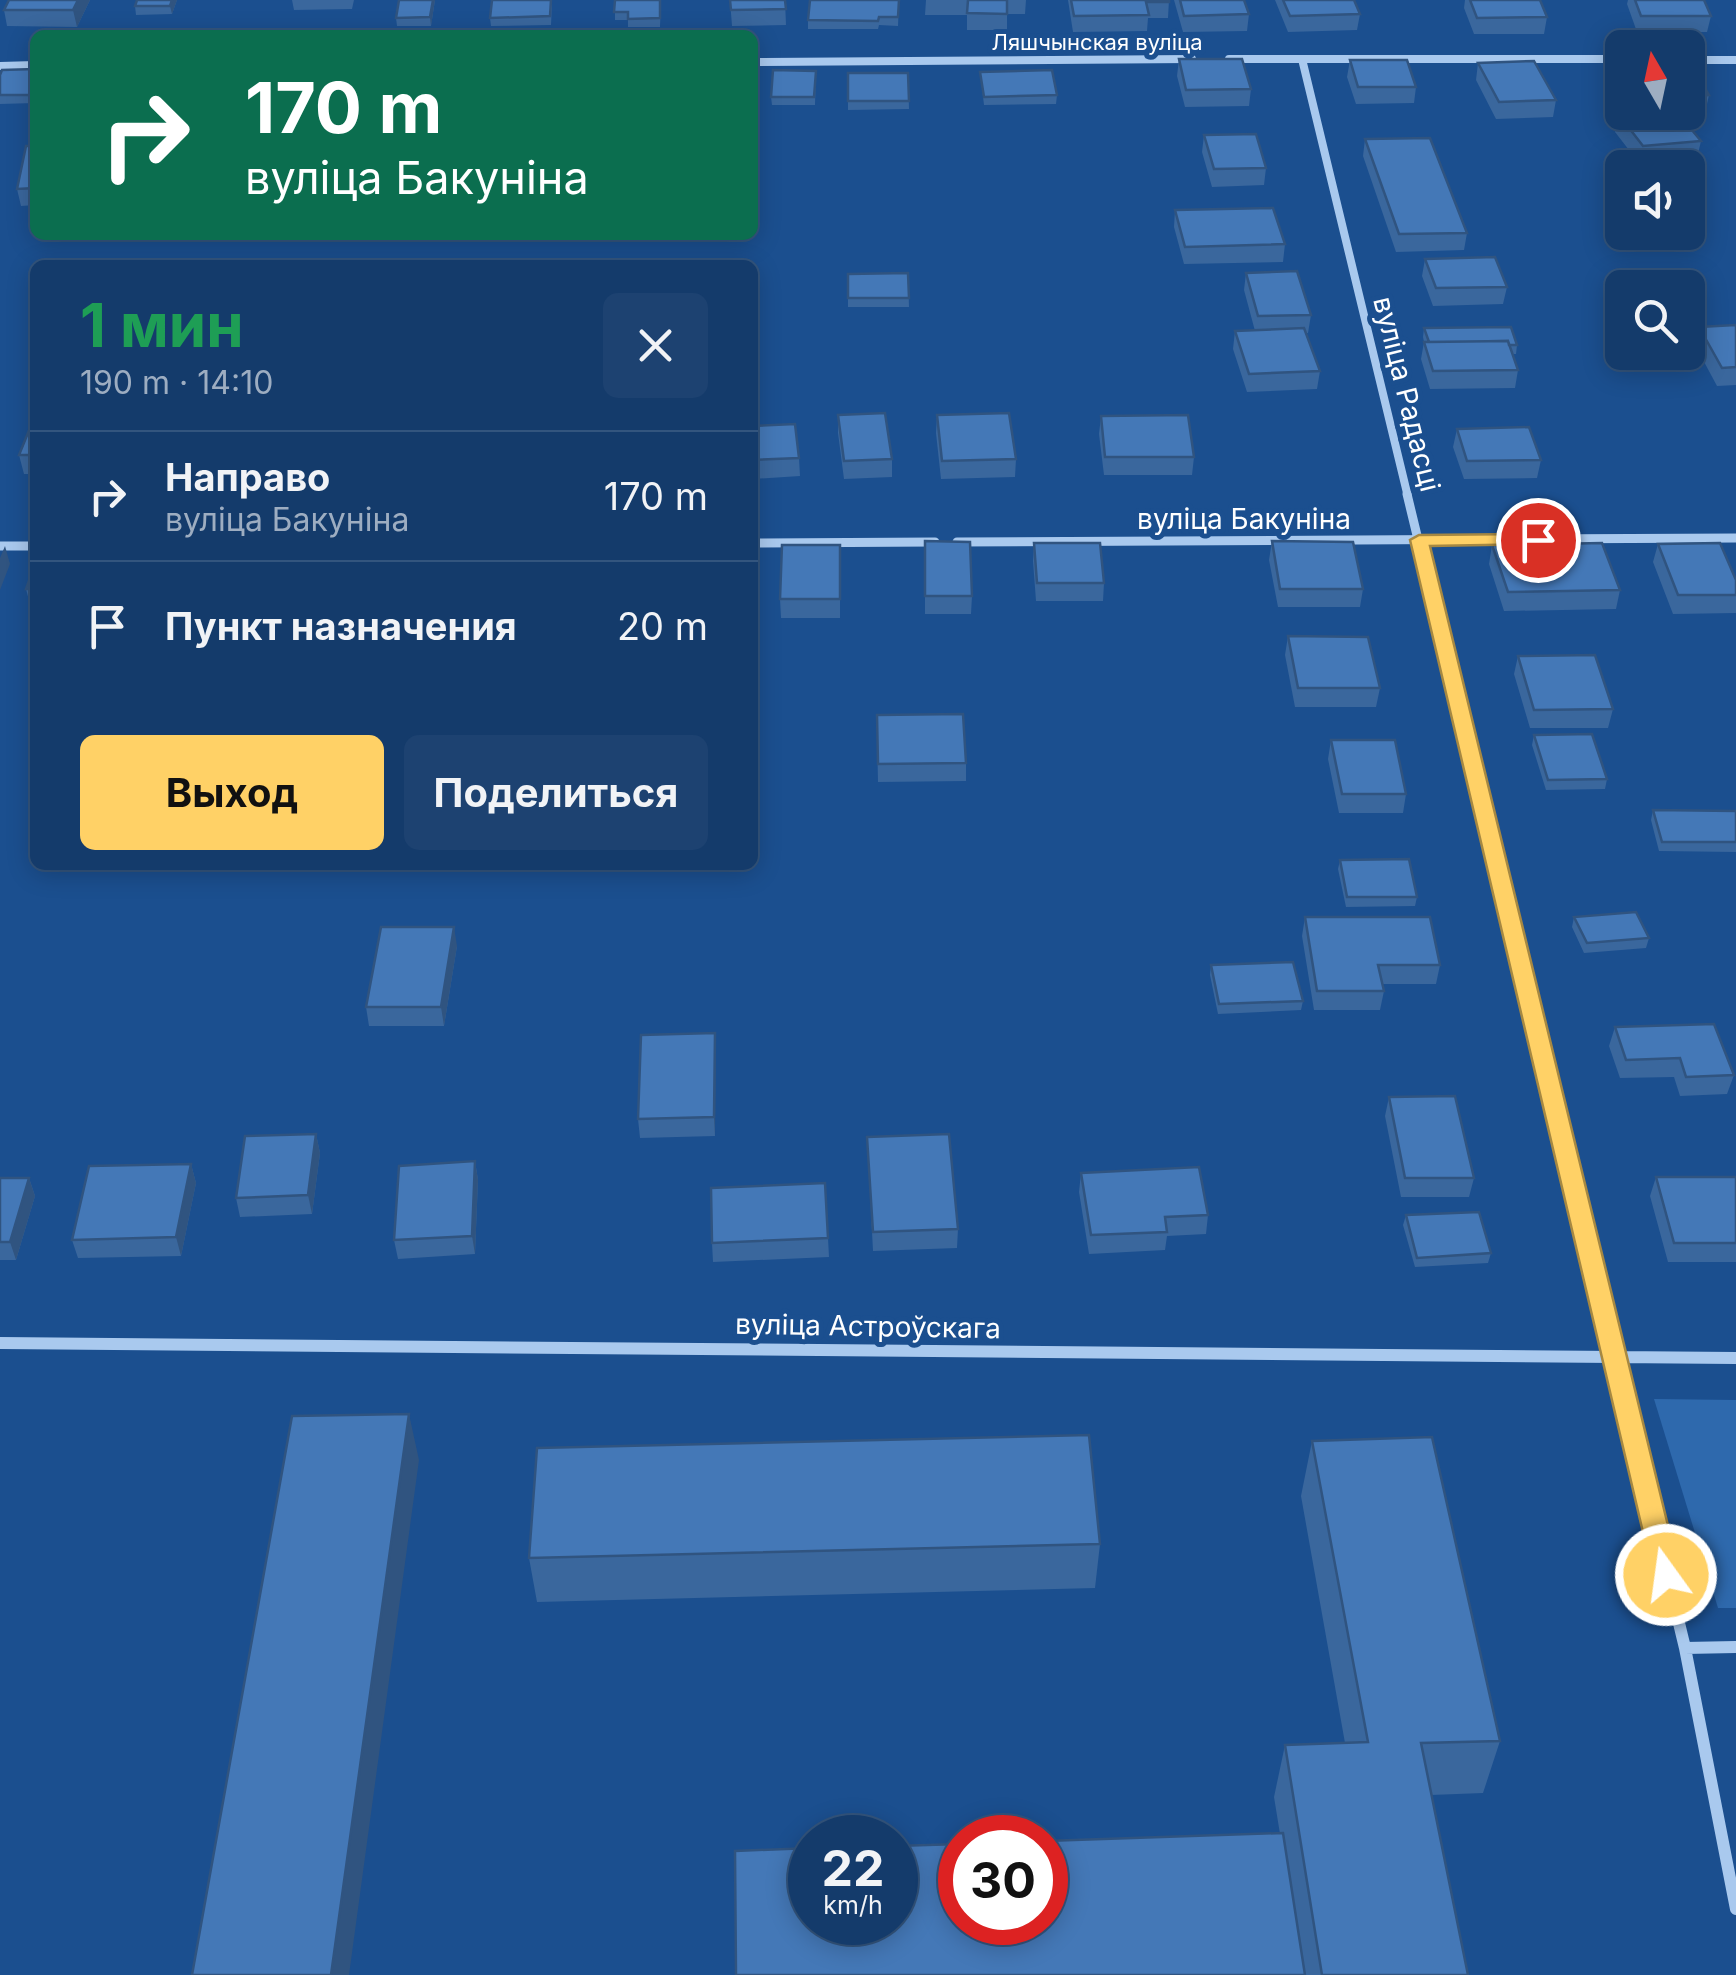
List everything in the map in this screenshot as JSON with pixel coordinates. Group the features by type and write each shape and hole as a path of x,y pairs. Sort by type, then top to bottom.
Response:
{"street":[{"name":"вуліца Радасці","path":"1302,58 1612,1358 1685,1648 1736,1909"},
{"name":"Ляшчынская вуліца","path":"758,62 1204,59"},
{"name":"Ляшчынская вуліца","path":"1224,59 1605,60"},
{"path":"1705,60 1736,60"},
{"path":"0,66 30,66"},
{"name":"вуліца Бакуніна","path":"758,543 1736,538"},
{"path":"0,546 30,546"},
{"name":"вуліца Астроўскага","path":"0,1343 1736,1358"},
{"path":"1685,1648 1736,1648"}],"shaded area":[{"path":"1654,1399 1736,1400 1736,1608 1718,1608"}],"building":[{"path":"9,0 78,0 73,10 4,10"},
{"path":"137,0 172,0 170,6 135,6"},
{"path":"399,0 433,0 430,17 396,18"},
{"path":"492,0 551,0 550,16 490,18"},
{"path":"615,0 660,0 660,18 628,19 628,12 614,12"},
{"path":"730,0 785,0 786,9 731,10"},
{"path":"810,0 899,0 898,17 879,17 878,21 808,20"},
{"path":"968,0 1007,0 1007,14 967,13"},
{"path":"1071,0 1169,2 1146,2 1149,15 1074,16"},
{"path":"1180,0 1244,0 1249,14 1184,16"},
{"path":"1283,0 1354,0 1360,14 1290,16"},
{"path":"1470,0 1540,0 1547,17 1477,18"},
{"path":"1635,0 1704,0 1711,16 1641,16"},
{"path":"1179,59 1242,59 1251,89 1186,90"},
{"path":"1350,60 1407,60 1416,87 1358,87"},
{"path":"1534,61 1556,100 1499,102 1478,63"},
{"path":"30,69 30,95 0,95 2,70"},
{"path":"773,70 816,71 814,97 771,97"},
{"path":"1052,70 1057,95 984,97 980,72"},
{"path":"848,73 908,73 909,101 848,101"},
{"path":"1631,130 1692,130 1701,141 1643,146"},
{"path":"1256,134 1266,168 1214,169 1204,135"},
{"path":"1430,138 1467,233 1399,234 1365,139"},
{"path":"26,146 30,146 30,188 17,189"},
{"path":"1273,208 1285,244 1185,247 1175,210"},
{"path":"1495,257 1507,287 1436,288 1425,259"},
{"path":"1297,271 1311,315 1258,316 1246,273"},
{"path":"908,273 909,298 848,298 848,274"},
{"path":"1736,325 1736,367 1722,368 1705,338 1705,327"},
{"path":"1511,327 1517,345 1509,345 1508,341 1429,342 1424,328"},
{"path":"1304,328 1320,371 1249,374 1235,331"},
{"path":"1508,341 1518,370 1433,371 1424,342"},
{"path":"885,413 892,459 844,461 838,415"},
{"path":"1009,413 1016,459 942,461 937,415"},
{"path":"1188,415 1194,457 1105,457 1101,416"},
{"path":"795,424 799,458 758,460 758,426"},
{"path":"1529,427 1541,460 1467,461 1457,429"},
{"path":"30,428 30,455 19,455"},
{"path":"925,541 970,542 972,596 925,596"},
{"path":"1272,541 1353,542 1363,589 1280,589"},
{"path":"1034,543 1100,543 1104,583 1037,583"},
{"path":"1602,543 1620,590 1508,592 1492,545"},
{"path":"1720,543 1736,580 1736,595 1678,595 1658,544"},
{"path":"782,545 840,545 840,599 780,599"},
{"path":"1288,636 1368,637 1380,688 1298,688"},
{"path":"1595,655 1613,709 1534,710 1518,656"},
{"path":"963,714 966,763 878,764 877,715"},
{"path":"1592,734 1607,779 1548,780 1534,735"},
{"path":"1331,740 1395,740 1406,794 1342,794"},
{"path":"1653,810 1736,811 1736,842 1662,842"},
{"path":"1409,859 1417,897 1347,897 1340,860"},
{"path":"1636,912 1649,938 1587,943 1574,917"},
{"path":"1305,917 1430,917 1440,965 1378,965 1384,991 1317,991"},
{"path":"381,927 454,927 441,1007 366,1007"},
{"path":"1293,962 1303,1001 1219,1004 1211,965"},
{"path":"1714,1024 1734,1075 1686,1077 1680,1058 1626,1060 1615,1027"},
{"path":"715,1033 714,1117 638,1119 641,1035"},
{"path":"1455,1096 1474,1178 1405,1178 1389,1097"},
{"path":"316,1134 308,1195 236,1198 245,1136"},
{"path":"949,1134 958,1229 873,1232 867,1137"},
{"path":"475,1161 472,1236 394,1240 399,1166"},
{"path":"191,1164 176,1237 72,1240 89,1166"},
{"path":"1199,1167 1208,1215 1165,1217 1167,1232 1091,1235 1081,1173"},
{"path":"1656,1177 1736,1177 1736,1243 1674,1243"},
{"path":"0,1178 29,1178 10,1242 0,1242"},
{"path":"825,1183 828,1238 712,1243 711,1188"},
{"path":"1479,1212 1491,1253 1417,1258 1406,1215"},
{"path":"409,1414 331,1975 192,1975 292,1416"},
{"path":"1089,1435 1100,1544 529,1558 537,1448"},
{"path":"1432,1437 1500,1741 1421,1743 1468,1975 1322,1975 1285,1745 1368,1742 1312,1441"},
{"path":"1283,1833 1305,1975 736,1975 735,1851 788,1849 788,1945 918,1945 918,1845 938,1845 938,1945 1068,1945 1068,1840"}],"route":[{"path":"1538,540 1419,540 1666,1575"}]}
